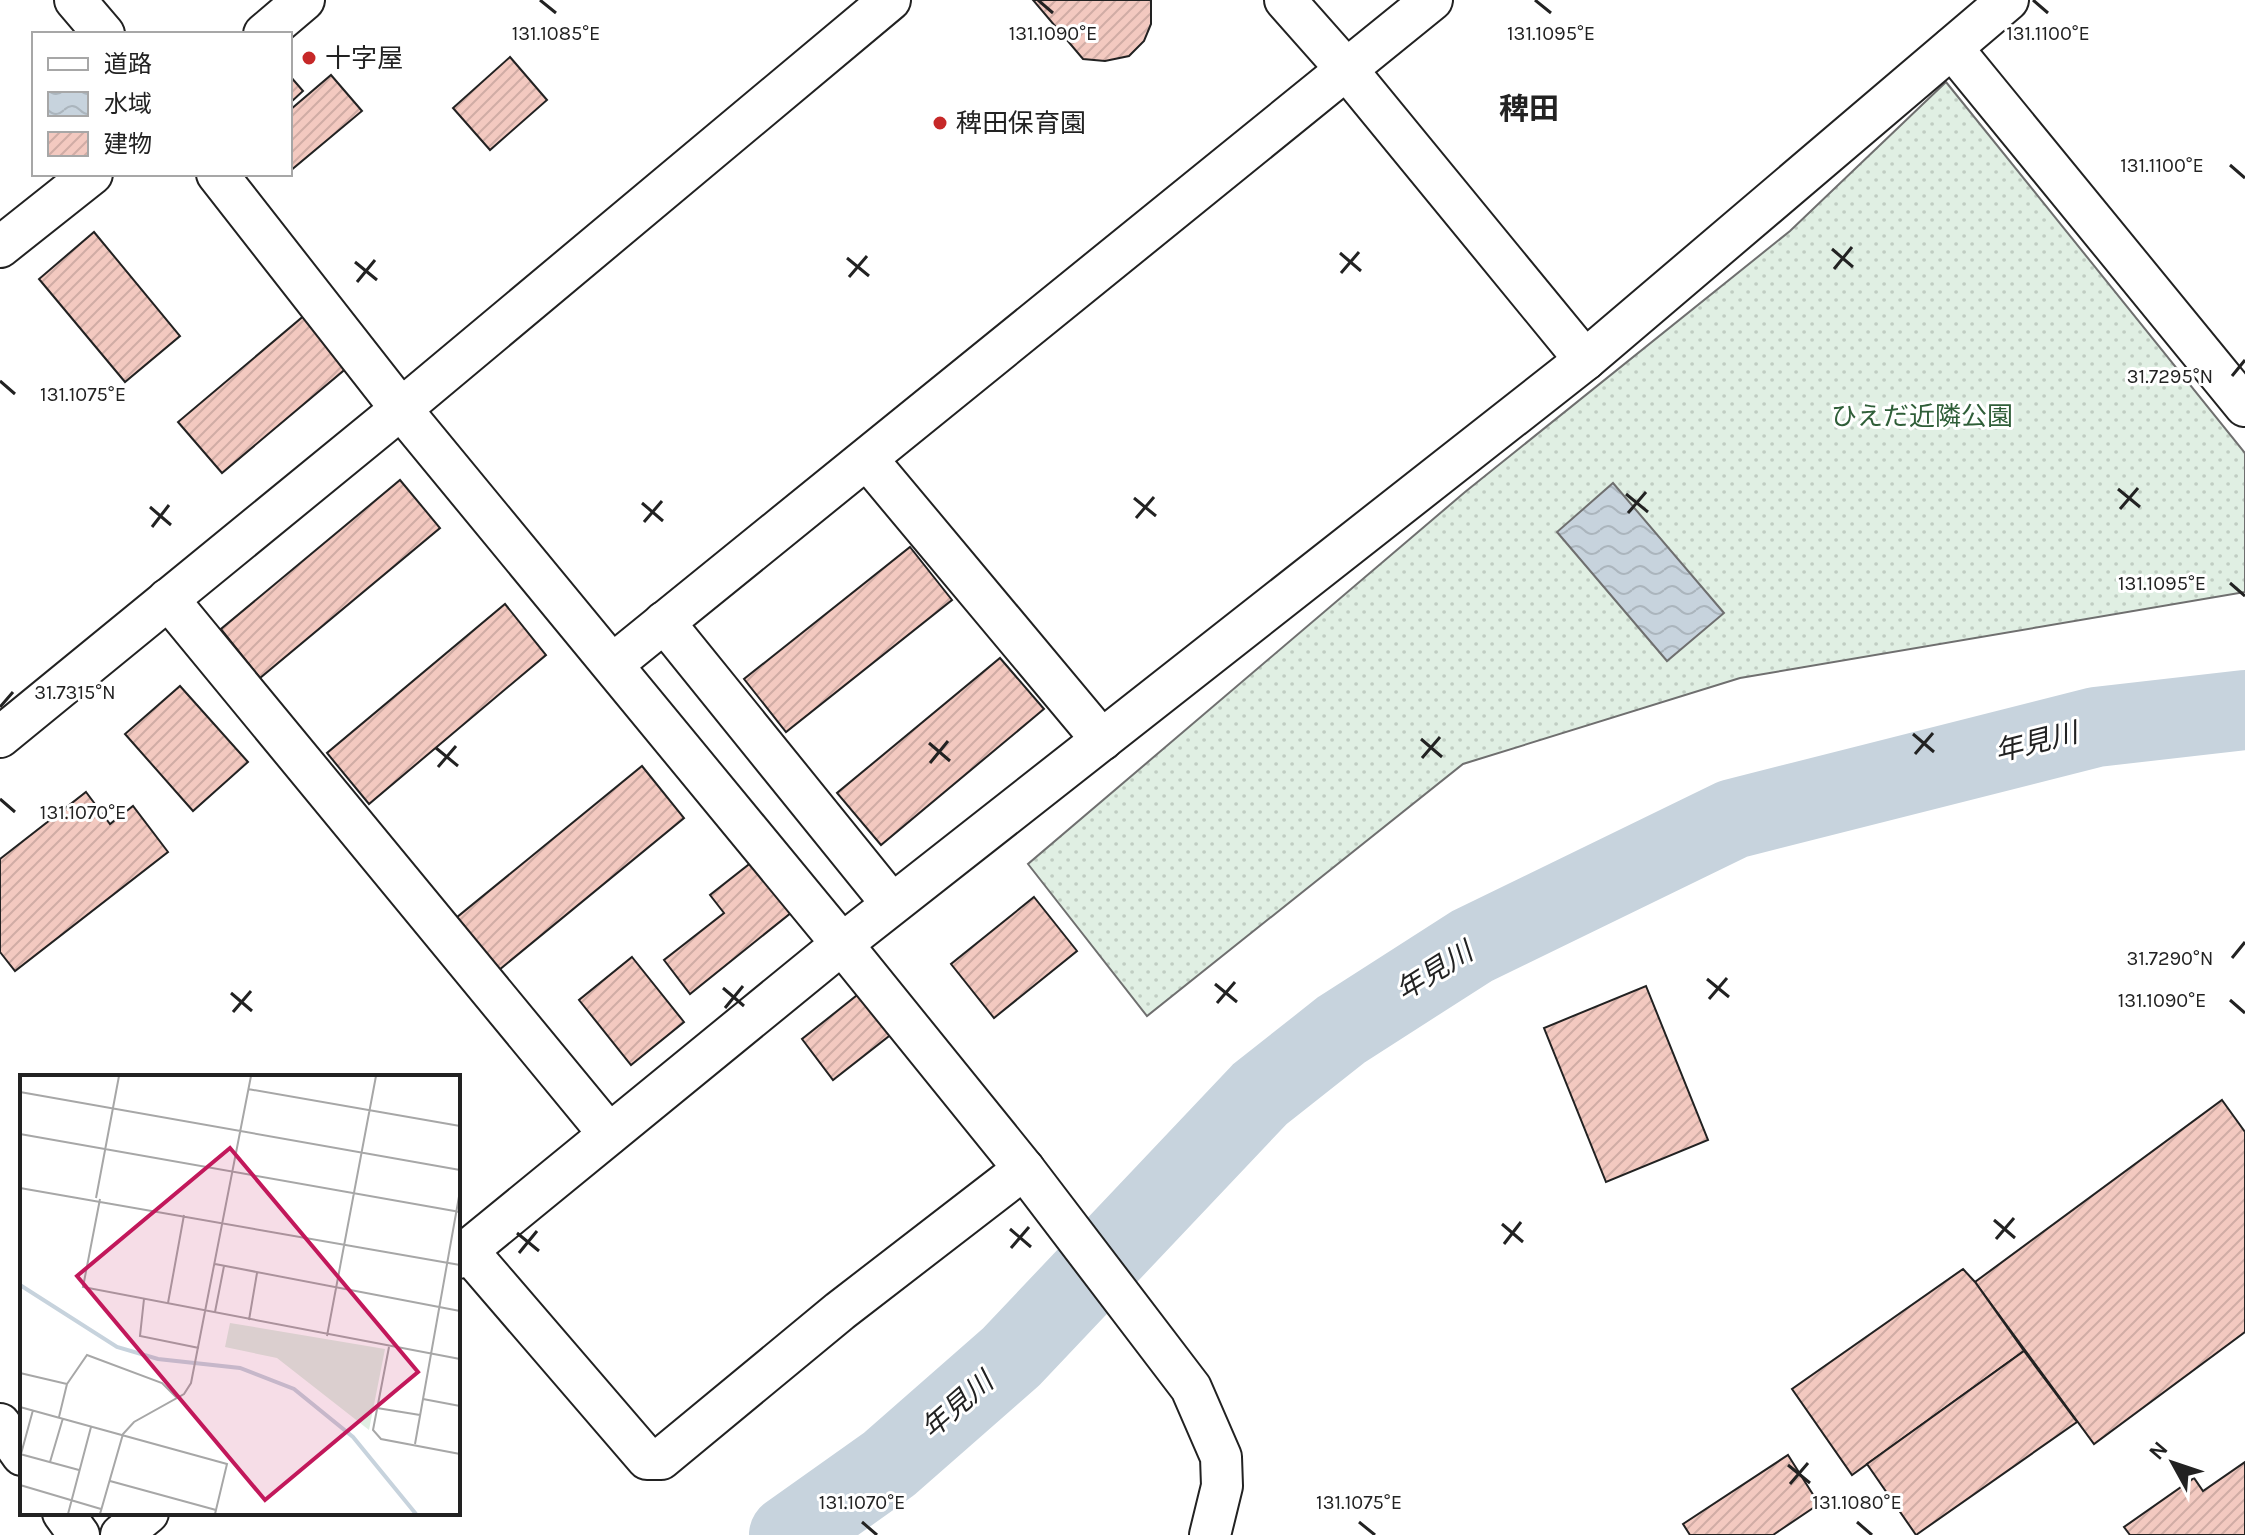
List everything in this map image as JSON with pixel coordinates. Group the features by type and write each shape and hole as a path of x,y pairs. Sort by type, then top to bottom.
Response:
{"street":[{"path":"75,0 102,32"},
{"path":"266,32 304,0"},
{"path":"0,737 401,409 890,0"},
{"path":"1285,0 1347,70 1585,360"},
{"path":"613,664 1432,0"},
{"path":"1024,1169 840,1311 661,1459 647,1459 463,1254 892,904 1585,360 2008,0"},
{"path":"1952,48 2245,406"},
{"path":"0,247 89,176"},
{"path":"219,176 401,409 1024,1169 1191,1388 1221,1457 1222,1486 1210,1535"},
{"path":"867,459 1102,740"},
{"path":"168,599 609,1134"},
{"path":"664,622 892,904"},
{"path":"0,1424 20,1452"},
{"path":"64,1515 79,1535"},
{"path":"121,1535 146,1515"}],"green space":[{"name":"ひえだ近隣公園","path":"1946,82 2245,453 2245,592 1740,678 1463,764 1147,1016 1028,864 1465,492 1790,231"}],"water":[{"path":"1613,483 1724,613 1667,661 1557,532"}],"building":[{"path":"1033,0 1151,0 1151,24 1144,41 1129,56 1105,61 1083,59"},
{"path":"510,57 547,100 490,150 453,108"},
{"path":"331,75 362,111 292,169 292,108"},
{"path":"292,78 303,91 292,101"},
{"path":"94,232 180,336 125,382 39,279"},
{"path":"306,314 349,366 222,473 178,422"},
{"path":"400,480 440,528 260,678 221,629"},
{"path":"910,547 952,600 786,732 744,679"},
{"path":"505,604 546,655 369,804 327,753"},
{"path":"1000,658 1044,709 881,845 837,793"},
{"path":"180,686 248,762 193,811 125,734"},
{"path":"642,766 684,818 499,970 456,918"},
{"path":"86,792 110,824 133,806 168,852 15,971 0,952 0,859"},
{"path":"757,858 797,908 690,994 664,960 724,913 710,895"},
{"path":"1034,897 1077,951 994,1018 951,964"},
{"path":"632,957 684,1022 631,1065 579,1000"},
{"path":"1646,986 1708,1140 1606,1182 1544,1028"},
{"path":"866,988 898,1029 833,1080 802,1039"},
{"path":"2222,1100 2245,1132 2245,1332 2094,1444 1975,1282"},
{"path":"1963,1269 2024,1351 1852,1475 1792,1389"},
{"path":"2024,1351 2077,1422 1916,1535 1867,1464"},
{"path":"1788,1455 1819,1504 1773,1535 1690,1535 1683,1524"},
{"path":"2245,1462 2245,1535 2130,1535 2124,1527 2194,1478 2203,1491"}],"waterway":[{"name":"年見川","path":"789,1535 889,1464 1011,1357 1260,1094 1341,1030 1472,946 1733,819 2096,727 2245,710"}],"place":[{"name":"十字屋","path":"309,58"},
{"name":"稗田保育園","path":"940,123"}],"district":[{"name":"稗田","path":"1529,109"}]}
